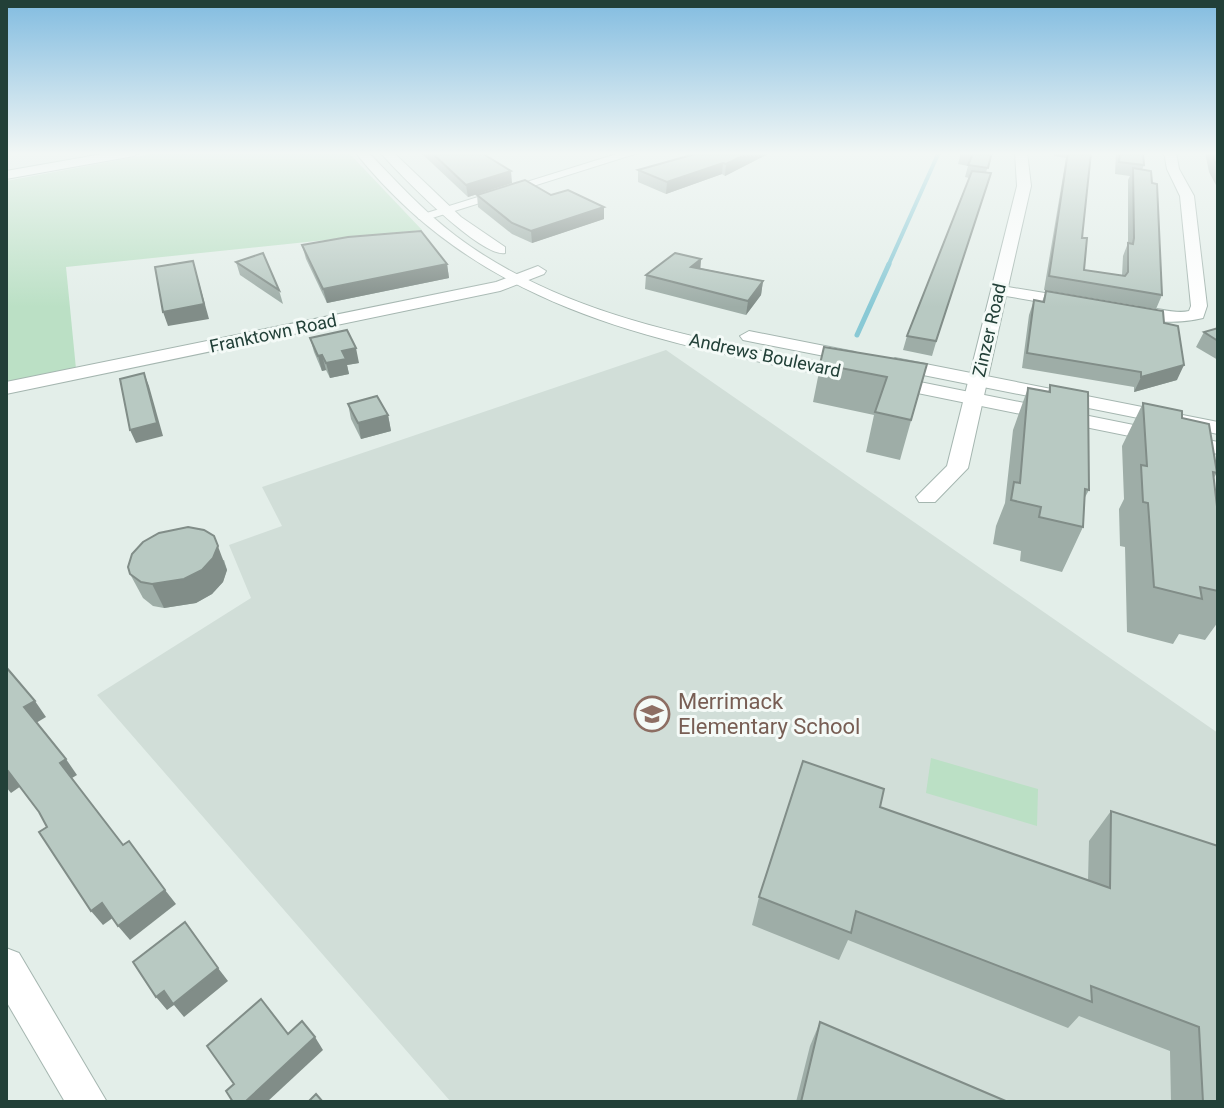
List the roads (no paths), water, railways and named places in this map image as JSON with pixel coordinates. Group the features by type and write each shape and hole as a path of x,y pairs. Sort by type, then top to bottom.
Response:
{"street":[{"name":"Andrews Boulevard","path":"412,204 455,242 520,279 593,310 673,336 1218,428"},
{"name":"Andrews Boulevard","path":"438,204 473,234 538,271 607,299 670,318 875,361 975,389 1218,448"},
{"path":"424,216 468,204"},
{"name":"Zinzer Road","path":"927,497 957,468 1020,204"},
{"path":"1117,310 1162,318 1197,314 1199,306 1188,204"},
{"name":"Franktown Road","path":"6,388 520,279 538,271"},
{"path":"998,290 1088,305"},
{"path":"6,966 87,1102"}],"waterway":[{"path":"888,266 916,204"},
{"path":"857,335 889,264"}],"place":[{"name":"Merrimack Elementary School","path":"652,714"}]}
